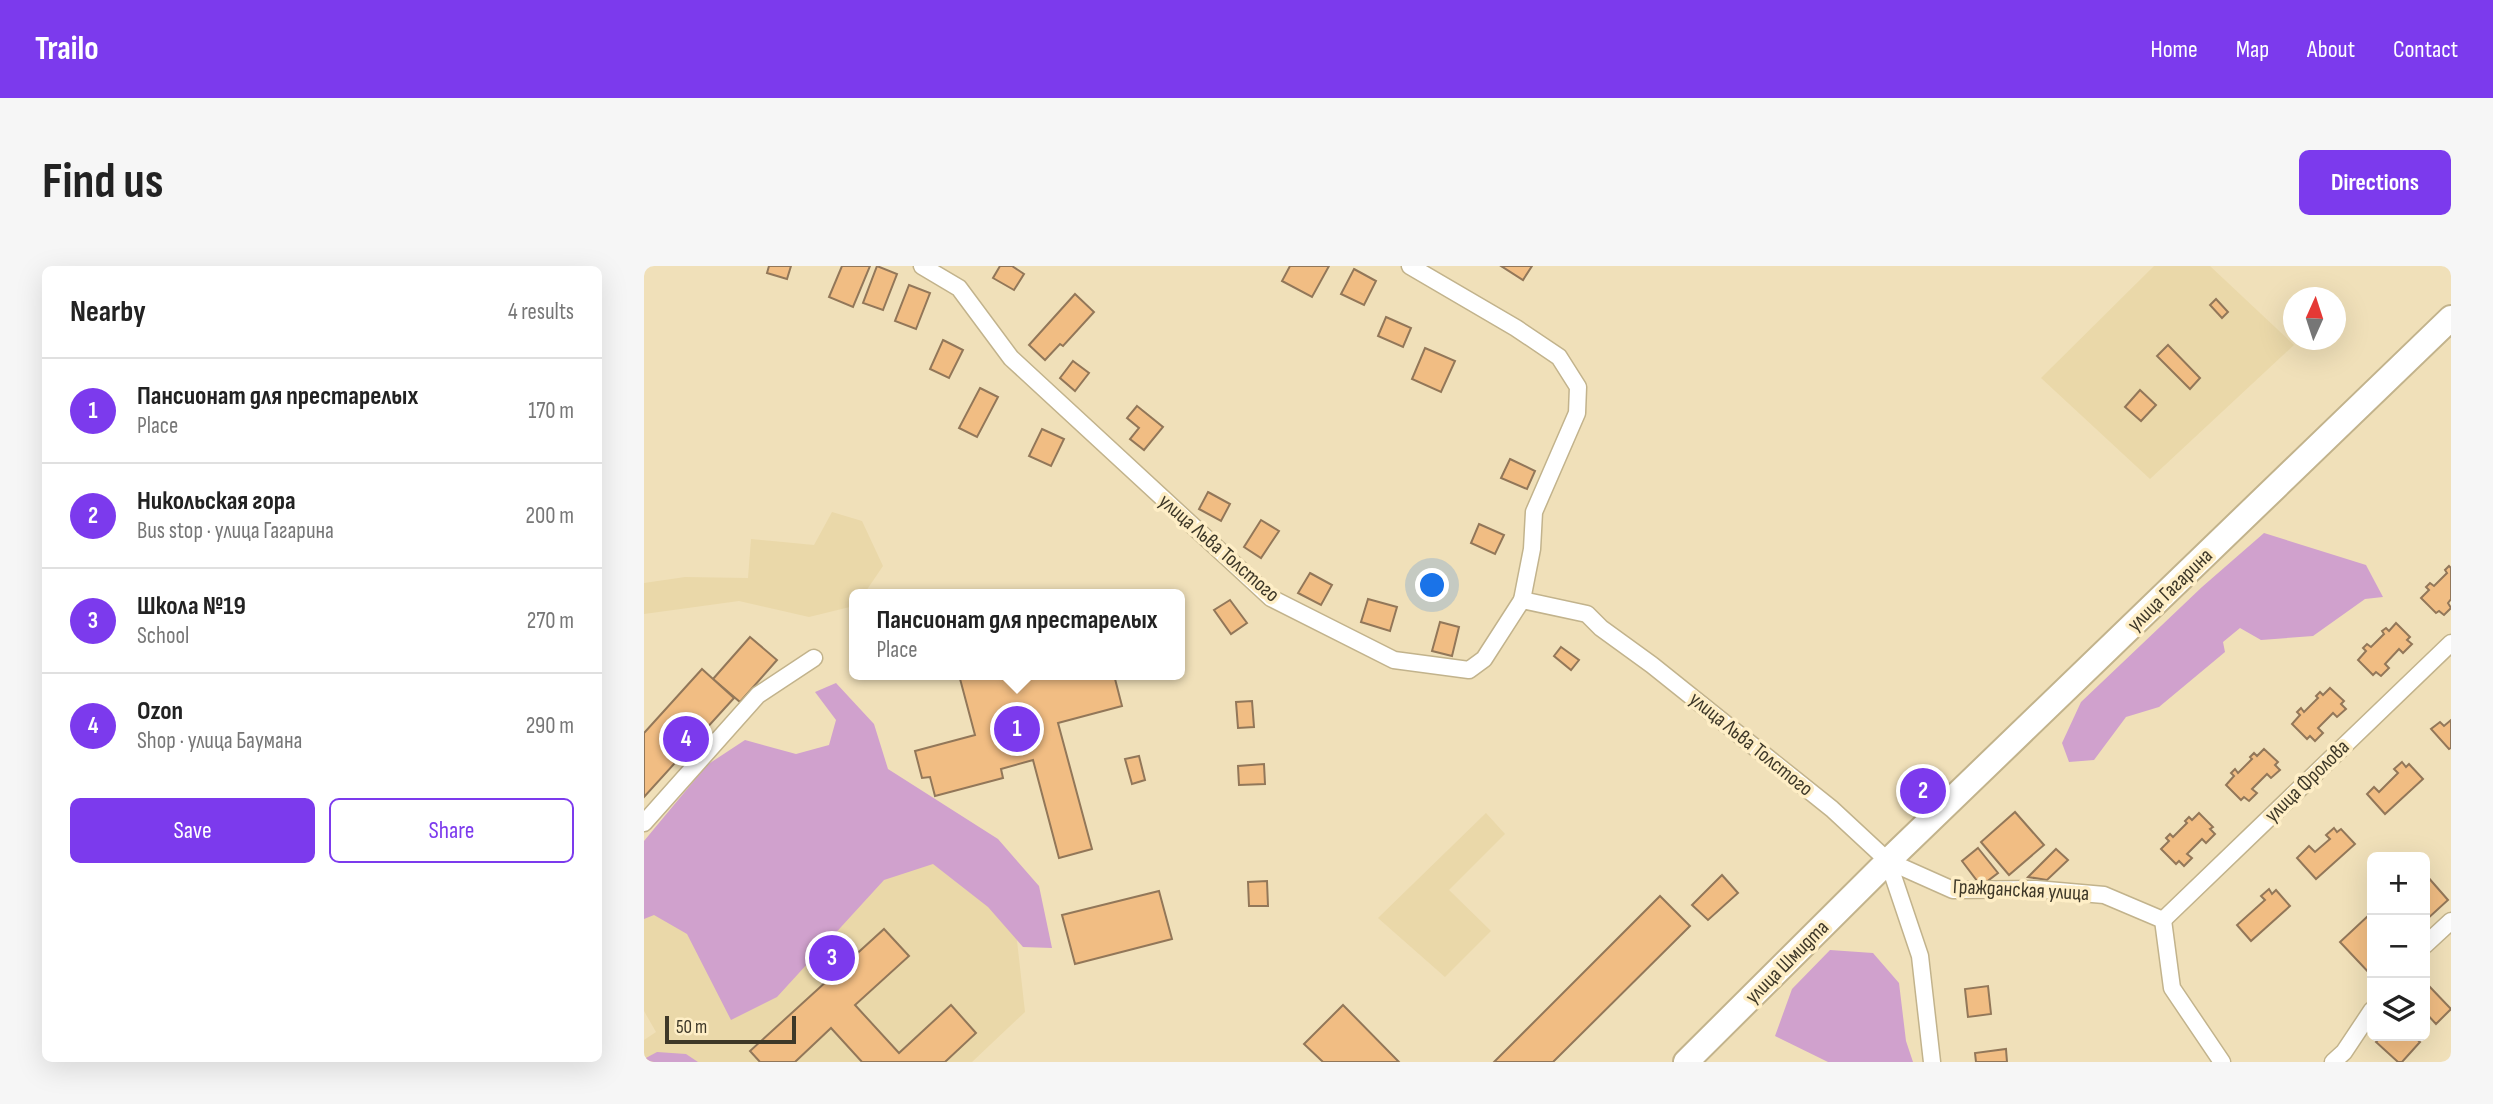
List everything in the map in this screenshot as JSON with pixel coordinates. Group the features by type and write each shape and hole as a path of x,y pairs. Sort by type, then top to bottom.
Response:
{"main road":[{"name":"улица Гагарина","path":"1888,861 2451,318"},
{"name":"улица Шмидта","path":"1686,1062 1888,861"}],"street":[{"name":"улица Льва Толстого","path":"922,266 959,288 1012,358 1271,598 1394,660 1469,670 1484,659 1522,600 1587,614 1601,628 1653,665 1832,809 1888,861"},
{"path":"1410,266 1516,328 1559,357 1578,387 1577,412 1534,512 1532,549 1522,600"},
{"name":"улица Фролова","path":"2163,920 2451,643"},
{"path":"644,823 758,695 814,657"},
{"path":"1888,861 1920,956 1932,1062"},
{"name":"Гражданская улица","path":"1888,861 1953,890 2036,889 2104,895 2163,920"},
{"path":"2163,920 2172,988 2222,1062"},
{"path":"2430,940 2451,920"},
{"path":"2333,1062 2344,1052 2367,1018"}],"shaded area":[{"path":"2154,266 2210,266 2283,335 2283,350 2289,350 2150,479 2041,378"},
{"path":"832,512 862,521 883,566 867,589 849,589 849,607 809,617 739,601 644,614 644,583 685,577 748,578 751,539 814,545"},
{"path":"2264,533 2366,565 2383,597 2365,599 2313,636 2261,640 2240,628 2223,642 2225,652 2159,707 2126,717 2094,760 2069,762 2062,743 2081,702 2202,587"},
{"path":"836,683 874,724 888,769 998,839 1039,886 1052,948 1023,947 988,907 933,864 884,880 777,997 731,1020 687,934 654,915 644,919 644,841 707,765 745,740 796,754 829,745 836,720 815,692"},
{"path":"760,757 1013,905 1025,1012 972,1062 644,1062 644,1040 656,1032 644,1011 644,872"},
{"path":"1486,813 1505,834 1449,890 1491,931 1445,977 1378,918"},
{"path":"1830,950 1873,953 1899,983 1906,1041 1913,1062 1828,1062 1775,1036 1792,989"},
{"path":"657,1052 686,1054 698,1062 644,1062 644,1059"}],"building":[{"path":"769,266 791,266 787,279 767,273"},
{"path":"842,266 870,266 853,307 829,297"},
{"path":"877,266 897,274 883,310 863,303"},
{"path":"1000,266 1012,266 1024,274 1014,290 993,278"},
{"path":"1290,266 1329,266 1312,297 1282,281"},
{"path":"1501,266 1532,266 1523,280"},
{"path":"1354,269 1376,281 1364,305 1341,294"},
{"path":"909,285 930,293 916,329 895,321"},
{"path":"1075,294 1094,312 1063,346 1060,344 1045,360 1029,345"},
{"path":"2216,299 2228,312 2222,318 2210,305"},
{"path":"1386,317 1411,328 1403,347 1378,336"},
{"path":"943,340 963,350 949,378 930,369"},
{"path":"2168,345 2200,378 2190,389 2157,356"},
{"path":"1425,348 1455,361 1441,392 1412,379"},
{"path":"1073,361 1089,373 1075,391 1060,378"},
{"path":"980,388 998,397 977,437 959,428"},
{"path":"2140,390 2156,405 2141,421 2125,407"},
{"path":"1137,406 1163,427 1144,450 1130,439 1139,428 1127,418"},
{"path":"1042,429 1064,439 1051,466 1029,456"},
{"path":"1510,459 1535,471 1527,489 1501,478"},
{"path":"1208,492 1230,504 1221,521 1199,509"},
{"path":"1261,520 1279,531 1261,558 1244,547"},
{"path":"1479,524 1504,535 1495,554 1471,543"},
{"path":"2449,566 2451,599 2448,603 2451,608 2444,615 2439,611 2436,613 2421,598 2429,590 2426,587 2430,583 2434,586 2447,573 2445,570"},
{"path":"1310,573 1332,585 1321,605 1298,593"},
{"path":"1368,599 1397,607 1390,631 1361,622"},
{"path":"1230,600 1247,623 1231,634 1214,610"},
{"path":"1440,622 1459,627 1452,656 1432,651"},
{"path":"2396,623 2410,637 2407,640 2412,644 2403,653 2399,649 2385,664 2389,668 2381,676 2376,672 2373,675 2358,660 2366,651 2363,648 2367,644 2371,647 2384,634 2382,631 2386,628 2389,631"},
{"path":"750,637 777,660 740,702 713,679"},
{"path":"1561,647 1579,660 1571,670 1554,656"},
{"path":"702,669 734,698 644,797 644,733"},
{"path":"960,680 1115,680 1122,706 1058,723 1092,849 1059,858 1033,760 1001,769 1003,778 935,796 930,777 922,778 915,751 975,735"},
{"path":"2330,688 2344,701 2341,704 2346,709 2337,717 2333,713 2318,728 2323,733 2315,741 2310,736 2307,739 2292,724 2300,715 2297,712 2301,708 2304,712 2318,698 2316,696 2320,692 2323,695"},
{"path":"1252,701 1254,727 1238,728 1236,702"},
{"path":"2451,720 2449,749 2431,729 2440,722 2444,726"},
{"path":"2264,749 2278,762 2275,765 2280,770 2271,778 2267,774 2252,789 2257,793 2249,801 2244,797 2241,800 2226,785 2234,776 2231,773 2235,769 2238,773 2252,759 2250,757 2254,753 2257,756"},
{"path":"1139,756 1145,780 1132,784 1125,759"},
{"path":"2402,762 2406,767 2409,764 2423,779 2385,814 2367,794 2374,787 2379,792 2398,773 2394,769"},
{"path":"1264,764 1265,784 1239,785 1238,766"},
{"path":"2015,812 2044,845 2009,875 1981,842"},
{"path":"2199,813 2213,827 2210,829 2215,834 2206,843 2202,839 2187,854 2192,858 2184,866 2179,861 2176,864 2161,849 2169,841 2166,838 2170,834 2173,837 2187,823 2185,821 2189,817 2192,820"},
{"path":"2334,828 2337,832 2341,829 2355,844 2316,879 2297,858 2309,846 2315,852 2330,839 2326,835"},
{"path":"1978,848 1998,873 1981,886 1962,861"},
{"path":"2056,849 2068,860 2047,880 2028,877"},
{"path":"1722,875 1738,893 1708,920 1692,905"},
{"path":"2430,879 2448,900 2430,916"},
{"path":"1267,881 1268,906 1249,906 1248,882"},
{"path":"2269,889 2272,894 2276,890 2290,906 2251,941 2237,925 2265,900 2261,896"},
{"path":"1159,891 1172,939 1075,964 1062,915"},
{"path":"1660,896 1690,926 1553,1062 1494,1062"},
{"path":"2367,917 2367,971 2340,942"},
{"path":"884,929 909,956 855,1005 899,1053 951,1005 976,1033 945,1062 862,1062 831,1028 795,1062 760,1062 750,1051"},
{"path":"1988,986 1991,1014 1968,1017 1965,989"},
{"path":"2430,987 2451,1009 2436,1024 2430,1017"},
{"path":"1343,1005 1399,1062 1323,1062 1304,1044"},
{"path":"2376,1042 2420,1042 2402,1062 2398,1062"},
{"path":"2006,1049 2007,1062 1976,1062 1975,1053"}],"place":[{"name":"Пансионат для престарелых","path":"1017,729"},
{"name":"Ozon","path":"686,739"},
{"name":"Никольская гора","path":"1923,791"},
{"name":"Школа №19","path":"832,958"}]}
